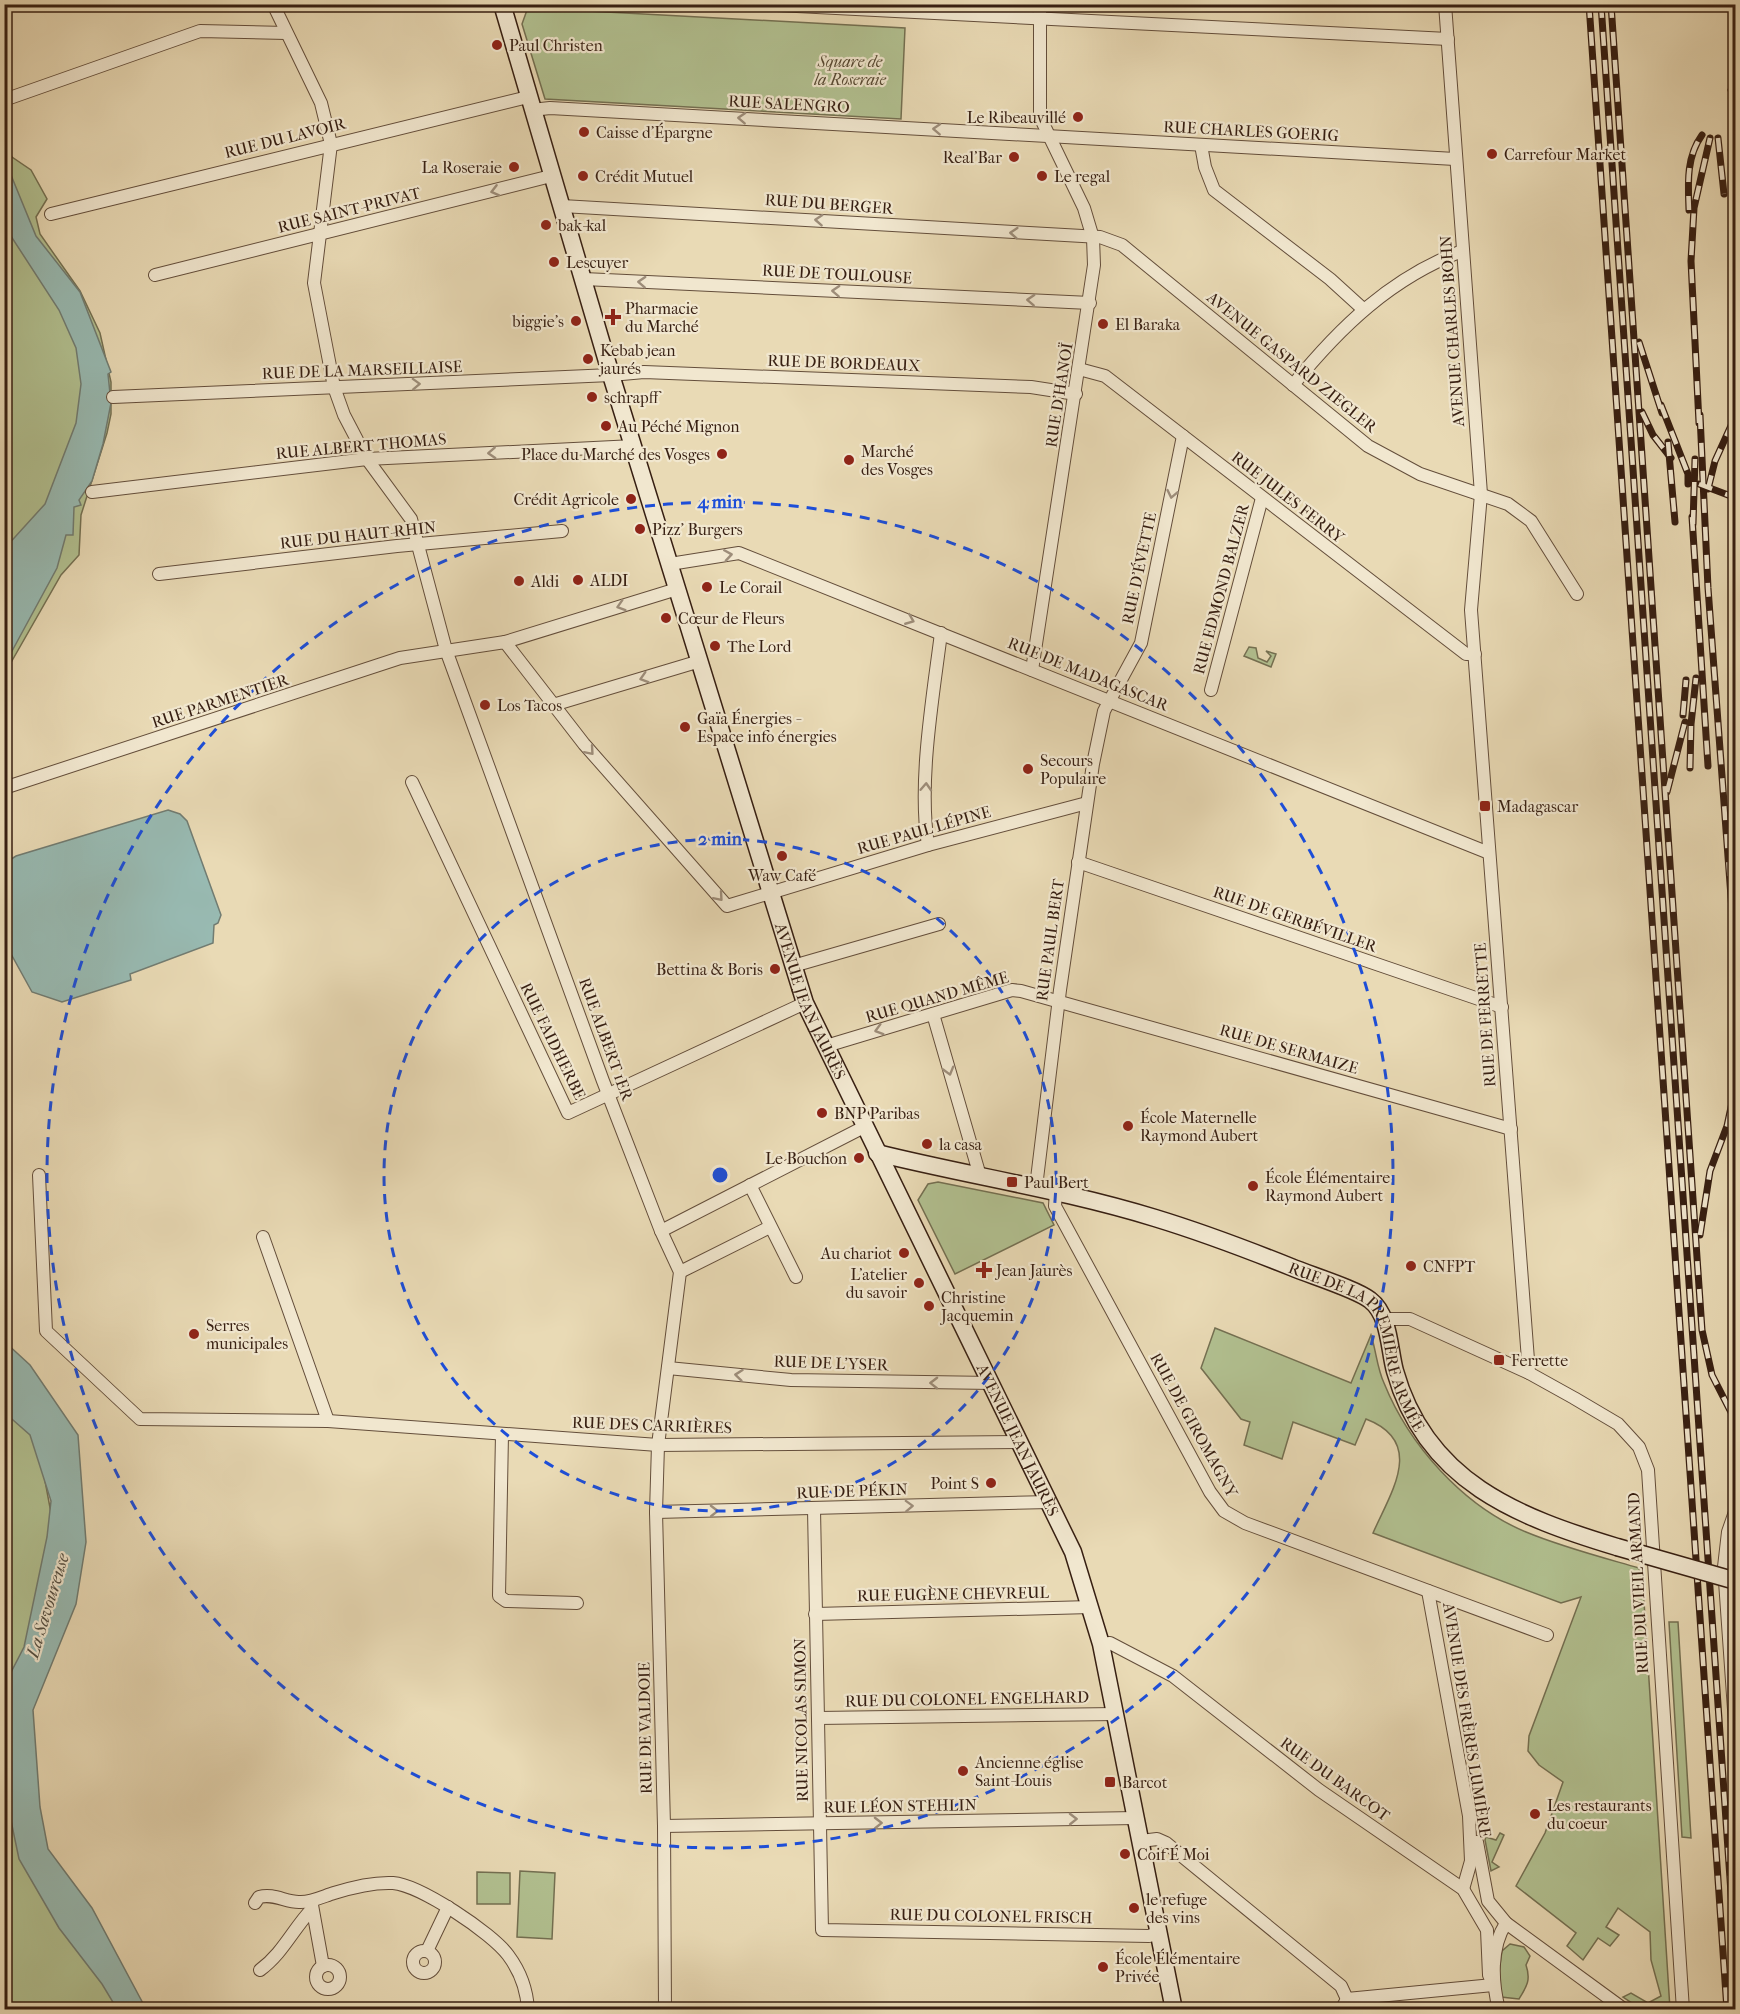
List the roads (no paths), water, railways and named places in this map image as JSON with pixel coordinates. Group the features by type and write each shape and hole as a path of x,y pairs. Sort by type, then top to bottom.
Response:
{"main road":[{"name":"AVENUE JEAN JAURÈS","path":"502,4 611,375 805,1003 1073,1552 1101,1644 1174,2010"},
{"name":"RUE DE LA PREMIÈRE ARMÉE","path":"878,1153 1035,1187 1155,1217 1267,1257 1371,1300 1384,1319 1395,1372 1413,1416 1430,1443 1460,1476 1508,1508 1556,1528 1736,1581"}],"street":[{"path":"273,4 321,103 331,144"},
{"path":"756,4 1448,39"},
{"name":"RUE D'HANOÏ","path":"1032,670 1089,303 1093,238 1084,208 1046,134 1038,102 1042,19 1040,4"},
{"name":"AVENUE CHARLES BOHN","path":"1445,4 1481,494 1471,610 1475,654"},
{"path":"4,100 200,31 286,33"},
{"name":"RUE SALENGRO","path":"530,103 550,108 1046,134"},
{"name":"RUE DU LAVOIR","path":"51,214 331,144 530,103"},
{"name":"RUE CHARLES GOERIG","path":"1046,134 1455,159"},
{"name":"RUE ALBERT 1ER","path":"331,144 314,283 334,387 344,415 367,459 411,519 446,651 608,1094 661,1231 680,1272"},
{"path":"1201,145 1205,167 1214,190 1330,279 1363,309"},
{"name":"RUE SAINT-PRIVAT","path":"155,275 551,176"},
{"name":"RUE DU BERGER","path":"562,206 620,207 1093,238"},
{"name":"AVENUE GASPARD ZIEGLER","path":"1093,238 1100,237 1122,245 1368,446 1420,474 1508,504 1531,521 1577,594"},
{"path":"1293,384 1329,340 1363,309 1440,259 1462,251"},
{"name":"RUE DE TOULOUSE","path":"584,279 1089,303"},
{"name":"RUE JULES FERRY","path":"1079,369 1105,376 1466,654 1475,654"},
{"name":"RUE DE BORDEAUX","path":"611,375 644,372 679,373 1030,387 1076,394"},
{"name":"RUE DE LA MARSEILLAISE","path":"113,397 611,375"},
{"name":"RUE D'ÉVETTE","path":"1110,701 1141,643 1183,436"},
{"name":"RUE ALBERT THOMAS","path":"92,492 367,459 634,446"},
{"name":"RUE EDMOND BALZER","path":"1211,690 1262,498"},
{"name":"RUE DU HAUT-RHIN","path":"159,574 419,544 562,531"},
{"name":"RUE DE MADAGASCAR","path":"670,564 739,553 1489,853"},
{"name":"RUE PARMENTIER","path":"4,788 400,658 504,642 677,589"},
{"path":"928,845 925,825 930,716 941,633"},
{"path":"504,642 553,705 700,661"},
{"name":"RUE DE FERRETTE","path":"1475,654 1529,1373"},
{"name":"RUE PAUL BERT","path":"1035,1187 1058,1000 1087,803 1104,711 1110,701"},
{"name":"RUE PAUL LÉPINE","path":"553,705 727,906 928,845 1087,803"},
{"name":"RUE FAIDHERBE","path":"412,782 568,1113 805,1003"},
{"name":"RUE DE GERBÉVILLER","path":"1078,862 1502,1007"},
{"path":"793,966 939,924"},
{"name":"RUE QUAND MÊME","path":"826,1046 1012,990 1058,1000"},
{"name":"RUE DE SERMAIZE","path":"1058,1000 1510,1129"},
{"path":"933,1014 980,1176"},
{"path":"661,1231 864,1127"},
{"name":"RUE DES CARRIÈRES","path":"39,1174 46,1331 140,1419 328,1421 658,1445 1020,1442"},
{"path":"750,1185 796,1277"},
{"name":"RUE DE GIROMAGNY","path":"1056,1192 1055,1206 1210,1492 1224,1511 1245,1523 1428,1591"},
{"path":"658,1445 680,1272 770,1227"},
{"path":"263,1237 328,1421"},
{"name":"RUE DU VIEIL ARMAND","path":"1384,1319 1410,1319 1529,1373 1618,1424 1639,1447 1648,1470 1683,2010"},
{"name":"RUE DE L'YSER","path":"668,1368 791,1380 992,1383"},
{"path":"502,1434 499,1596 506,1601 577,1603"},
{"name":"RUE DE VALDOIE","path":"658,1445 656,1512 664,1826 665,2010"},
{"name":"RUE DE PÉKIN","path":"656,1512 1050,1502"},
{"name":"RUE NICOLAS SIMON","path":"814,1509 822,1930"},
{"path":"1736,1509 1728,1532 1724,1567 1736,1738"},
{"path":"1428,1591 1546,1635"},
{"name":"AVENUE DES FRÈRES LUMIÈRE","path":"1428,1591 1469,1816 1471,1861 1463,1889"},
{"name":"RUE EUGÈNE CHEVREUL","path":"815,1614 1091,1607"},
{"name":"RUE DU BARCOT","path":"1101,1644 1110,1643 1173,1676 1319,1790 1463,1889 1485,1925 1489,1975 1493,1985"},
{"name":"RUE DU COLONEL ENGELHARD","path":"818,1718 1116,1714"},
{"path":"1469,1816 1477,1842 1488,1901 1506,1923 1625,2010"},
{"name":"RUE LÉON STEHLIN","path":"664,1826 1136,1818"},
{"path":"1141,1841 1157,1839 1166,1843 1341,1986 1344,2004 1493,1985"},
{"path":"260,1970 280,1953 312,1905 349,1888 394,1883 414,1887 448,1907 508,1954 527,1991 528,2010"},
{"path":"1463,1889 1474,1895 1485,1889"},
{"path":"255,1903 259,1897 268,1895 312,1905"},
{"path":"312,1905 323,1966"},
{"path":"427,1951 448,1907"},
{"path":"1485,1925 1491,1927 1506,1923"},
{"path":"1499,2010 1493,1985 1497,1941 1506,1923"},
{"name":"RUE DU COLONEL FRISCH","path":"822,1930 1149,1936 1160,1932"}],"water":[{"path":"4,158 36,236 80,292 111,372 108,374 111,403 103,444 92,481 79,500 81,505 74,507 73,535 66,535 57,568 5,664 5,548 45,504 76,423 81,384 76,348 59,310 5,227"},
{"path":"168,810 180,814 187,821 221,915 218,923 214,925 213,943 130,974 131,980 62,1002 32,992 5,943 5,863 16,856"},
{"name":"La Savoureuse","path":"5,1342 30,1365 78,1435 86,1542 76,1604 33,1710 40,1807 48,1849 92,1908 146,2009 117,2009 102,1984 59,1928 19,1859 5,1792 5,1684 24,1647 47,1537 51,1501 30,1435 5,1413"}],"railway":[{"path":"1589,4 1727,2010"},
{"path":"1601,4 1736,1966"},
{"path":"1611,4 1702,1330 1712,1375 1736,1422"},
{"path":"1731,90 1736,84"},
{"path":"1689,210 1688,181 1691,162 1693,152 1702,135"},
{"path":"1699,423 1691,261 1694,208 1710,138"},
{"path":"1718,138 1724,194"},
{"path":"1639,342 1662,413"},
{"path":"1661,405 1688,474 1688,484"},
{"path":"1642,412 1653,435 1671,458"},
{"path":"1700,415 1708,588 1736,964"},
{"path":"1708,489 1715,461 1735,417"},
{"path":"1668,442 1675,522"},
{"path":"1693,524 1695,459"},
{"path":"1699,484 1736,498"},
{"path":"1692,517 1708,766"},
{"path":"1690,768 1691,724 1696,678"},
{"path":"1683,715 1686,680"},
{"path":"1667,792 1685,722"},
{"path":"1700,1235 1710,1171 1727,1126 1736,1084"}],"place":[{"name":"Paul Christen","path":"497,45"},
{"name":"Le Ribeauvillé","path":"1078,117"},
{"name":"Caisse d'Épargne","path":"584,132"},
{"name":"Carrefour Market","path":"1492,154"},
{"name":"Real'Bar","path":"1014,157"},
{"name":"La Roseraie","path":"514,167"},
{"name":"Crédit Mutuel","path":"583,176"},
{"name":"Le regal","path":"1042,176"},
{"name":"bak-kal","path":"546,225"},
{"name":"Lescuyer","path":"554,262"},
{"name":"Pharmacie du Marché","path":"613,317"},
{"name":"biggie's","path":"576,321"},
{"name":"El Baraka","path":"1103,324"},
{"name":"Kebab jean jaurés","path":"588,359"},
{"name":"schrapff","path":"592,397"},
{"name":"Au Péché Mignon","path":"606,426"},
{"name":"Place du Marché des Vosges","path":"722,454"},
{"name":"Marché des Vosges","path":"849,460"},
{"name":"Crédit Agricole","path":"631,499"},
{"name":"Pizz' Burgers","path":"640,529"},
{"name":"ALDI","path":"578,580"},
{"name":"Aldi","path":"519,581"},
{"name":"Le Corail","path":"707,587"},
{"name":"Cœur de Fleurs","path":"666,618"},
{"name":"The Lord","path":"715,646"},
{"name":"Los Tacos","path":"485,705"},
{"name":"Gaïa Énergies - Espace info énergies","path":"685,727"},
{"name":"Secours Populaire","path":"1028,769"},
{"name":"Madagascar","path":"1485,806"},
{"name":"Waw Café","path":"782,856"},
{"name":"Bettina & Boris","path":"775,969"},
{"name":"BNP Paribas","path":"822,1113"},
{"name":"École Maternelle Raymond Aubert","path":"1128,1126"},
{"name":"la casa","path":"927,1144"},
{"name":"Le Bouchon","path":"859,1158"},
{"name":"Paul Bert","path":"1012,1182"},
{"name":"École Élémentaire Raymond Aubert","path":"1253,1186"},
{"name":"Au chariot","path":"904,1253"},
{"name":"CNFPT","path":"1411,1266"},
{"name":"Jean Jaurès","path":"984,1270"},
{"name":"L'atelier du savoir","path":"919,1283"},
{"name":"Christine Jacquemin","path":"929,1306"},
{"name":"Serres municipales","path":"194,1334"},
{"name":"Ferrette","path":"1499,1360"},
{"name":"Point S","path":"991,1483"},
{"name":"Ancienne église Saint-Louis","path":"963,1771"},
{"name":"Barcot","path":"1110,1782"},
{"name":"Les restaurants du coeur","path":"1535,1814"},
{"name":"Coif É Moi","path":"1125,1854"},
{"name":"le refuge des vins","path":"1134,1908"},
{"name":"École Élémentaire Privée","path":"1103,1967"}],"park label":[{"name":"Square de la Roseraie","path":"850,70"}]}
